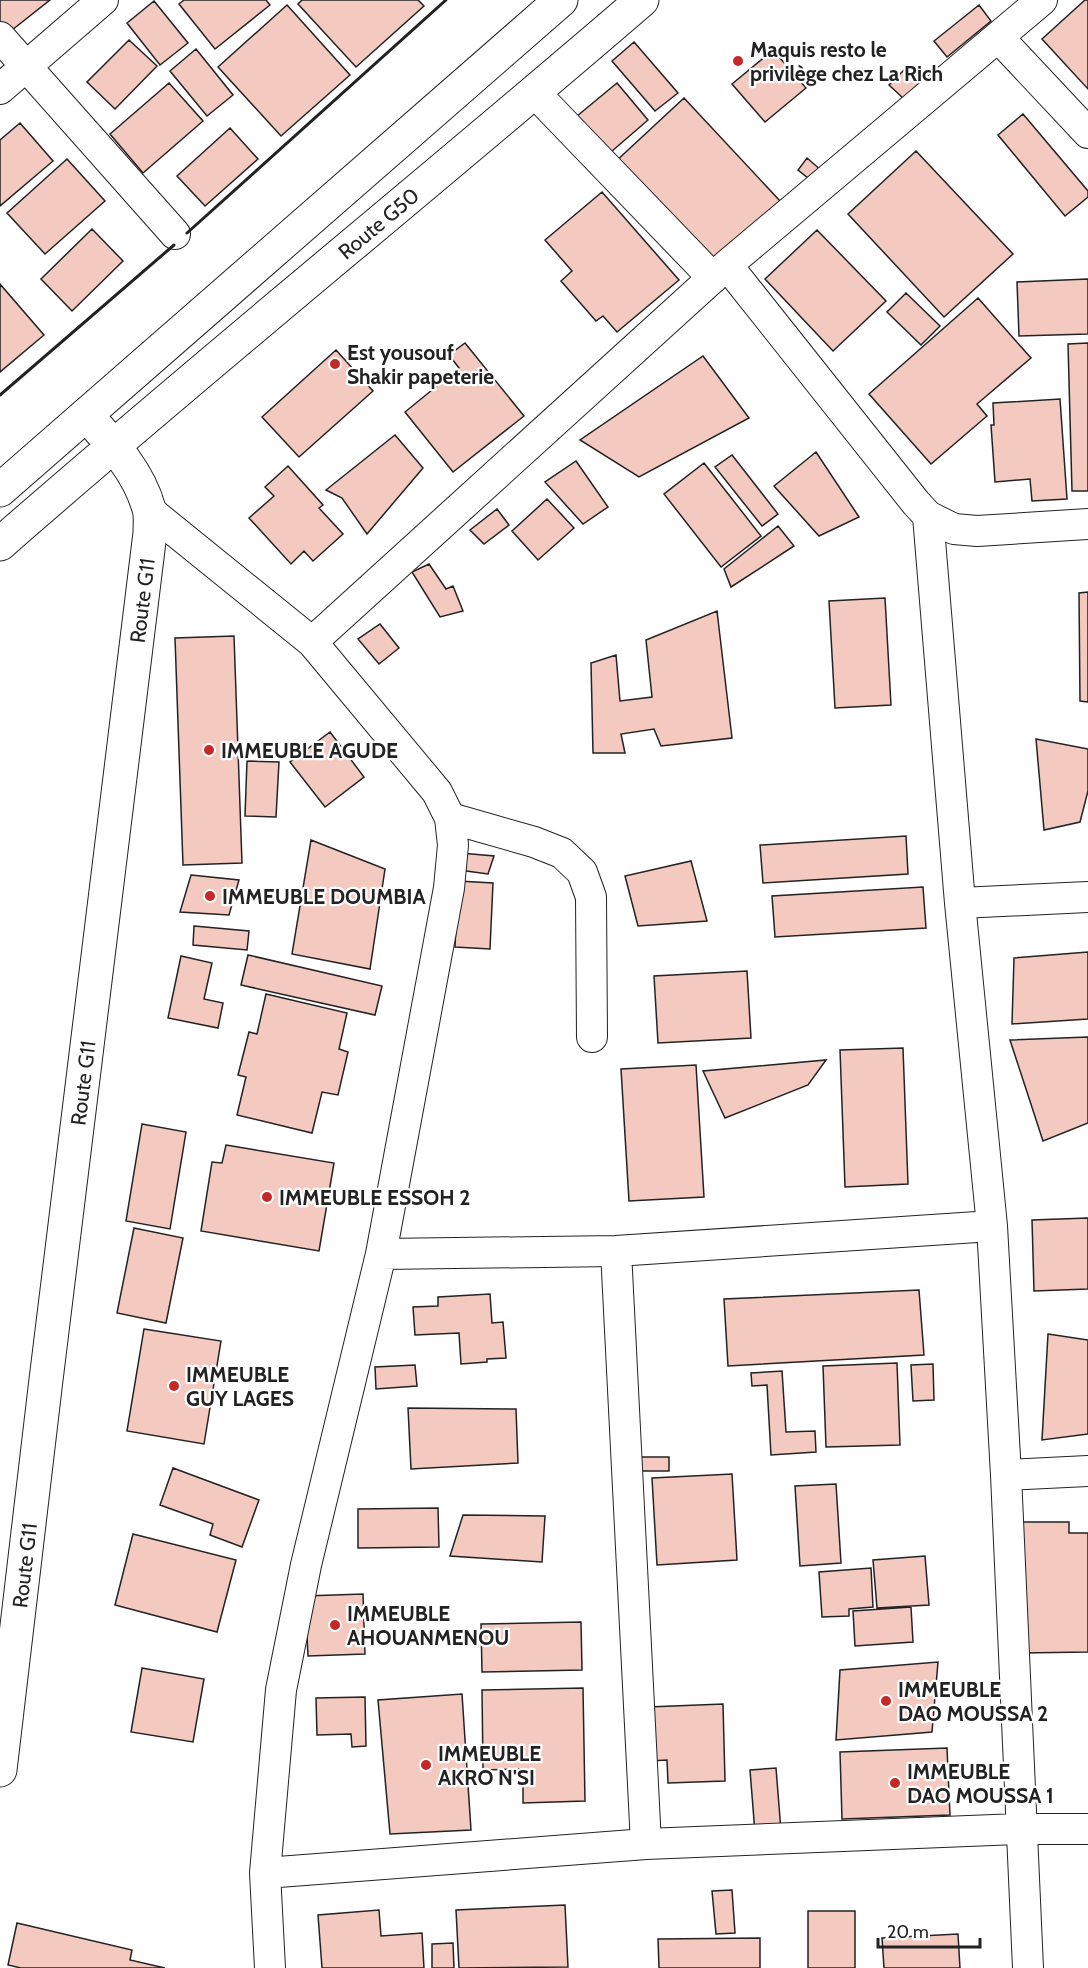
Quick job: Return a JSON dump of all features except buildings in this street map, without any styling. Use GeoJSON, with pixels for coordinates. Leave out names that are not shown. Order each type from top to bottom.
{"type":"FeatureCollection","features":[{"type":"Feature","properties":{"kind":"street"},"geometry":{"type":"LineString","coordinates":[[0,89],[103,0]]}},
{"type":"Feature","properties":{"kind":"street"},"geometry":{"type":"LineString","coordinates":[[0,490],[561,0]]}},
{"type":"Feature","properties":{"kind":"street","name":"Route G50"},"geometry":{"type":"LineString","coordinates":[[0,544],[114,445],[535,93],[642,0]]}},
{"type":"Feature","properties":{"kind":"street"},"geometry":{"type":"LineString","coordinates":[[312,642],[720,271],[1042,0]]}},
{"type":"Feature","properties":{"kind":"street"},"geometry":{"type":"LineString","coordinates":[[0,37],[175,234]]}},
{"type":"Feature","properties":{"kind":"street"},"geometry":{"type":"LineString","coordinates":[[998,37],[1088,133]]}},
{"type":"Feature","properties":{"kind":"street"},"geometry":{"type":"LineString","coordinates":[[535,93],[720,271],[928,516],[954,529],[977,531],[1088,524]]}},
{"type":"Feature","properties":{"kind":"street","name":"Route G11"},"geometry":{"type":"LineString","coordinates":[[0,1770],[149,544],[150,511],[140,484],[114,445],[86,416]]}},
{"type":"Feature","properties":{"kind":"street"},"geometry":{"type":"LineString","coordinates":[[150,511],[312,642],[438,792],[450,818],[453,845],[449,888],[381,1254],[306,1565],[281,1690],[265,1873],[270,1968]]}},
{"type":"Feature","properties":{"kind":"street"},"geometry":{"type":"LineString","coordinates":[[928,516],[960,903],[992,1226],[1006,1475],[1028,1968]]}},
{"type":"Feature","properties":{"kind":"street"},"geometry":{"type":"LineString","coordinates":[[450,818],[552,849],[561,853],[582,872],[591,897],[592,1037]]}},
{"type":"Feature","properties":{"kind":"street"},"geometry":{"type":"LineString","coordinates":[[960,903],[1088,897]]}},
{"type":"Feature","properties":{"kind":"street"},"geometry":{"type":"LineString","coordinates":[[381,1254],[616,1251],[992,1226]]}},
{"type":"Feature","properties":{"kind":"street"},"geometry":{"type":"LineString","coordinates":[[616,1251],[646,1844]]}},
{"type":"Feature","properties":{"kind":"street"},"geometry":{"type":"LineString","coordinates":[[1006,1475],[1088,1471]]}},
{"type":"Feature","properties":{"kind":"street"},"geometry":{"type":"LineString","coordinates":[[265,1873],[646,1844],[1020,1829],[1088,1829]]}},
{"type":"Feature","properties":{"kind":"wall"},"geometry":{"type":"LineString","coordinates":[[187,233],[446,0]]}},
{"type":"Feature","properties":{"kind":"wall"},"geometry":{"type":"LineString","coordinates":[[0,395],[174,245]]}},
{"type":"Feature","properties":{"kind":"place","name":"Maquis resto le privilège chez La Rich"},"geometry":{"type":"Point","coordinates":[738,61]}},
{"type":"Feature","properties":{"kind":"place","name":"Est yousouf Shakir papeterie"},"geometry":{"type":"Point","coordinates":[335,364]}},
{"type":"Feature","properties":{"kind":"place","name":"IMMEUBLE AGUDE"},"geometry":{"type":"Point","coordinates":[209,750]}},
{"type":"Feature","properties":{"kind":"place","name":"IMMEUBLE DOUMBIA"},"geometry":{"type":"Point","coordinates":[210,896]}},
{"type":"Feature","properties":{"kind":"place","name":"IMMEUBLE ESSOH 2"},"geometry":{"type":"Point","coordinates":[267,1197]}},
{"type":"Feature","properties":{"kind":"place","name":"IMMEUBLE GUY LAGES"},"geometry":{"type":"Point","coordinates":[174,1386]}},
{"type":"Feature","properties":{"kind":"place","name":"IMMEUBLE AHOUANMENOU"},"geometry":{"type":"Point","coordinates":[335,1625]}},
{"type":"Feature","properties":{"kind":"place","name":"IMMEUBLE DAO MOUSSA 2"},"geometry":{"type":"Point","coordinates":[886,1701]}},
{"type":"Feature","properties":{"kind":"place","name":"IMMEUBLE AKRO N'SI"},"geometry":{"type":"Point","coordinates":[426,1765]}},
{"type":"Feature","properties":{"kind":"place","name":"IMMEUBLE DAO MOUSSA 1"},"geometry":{"type":"Point","coordinates":[895,1783]}}]}
